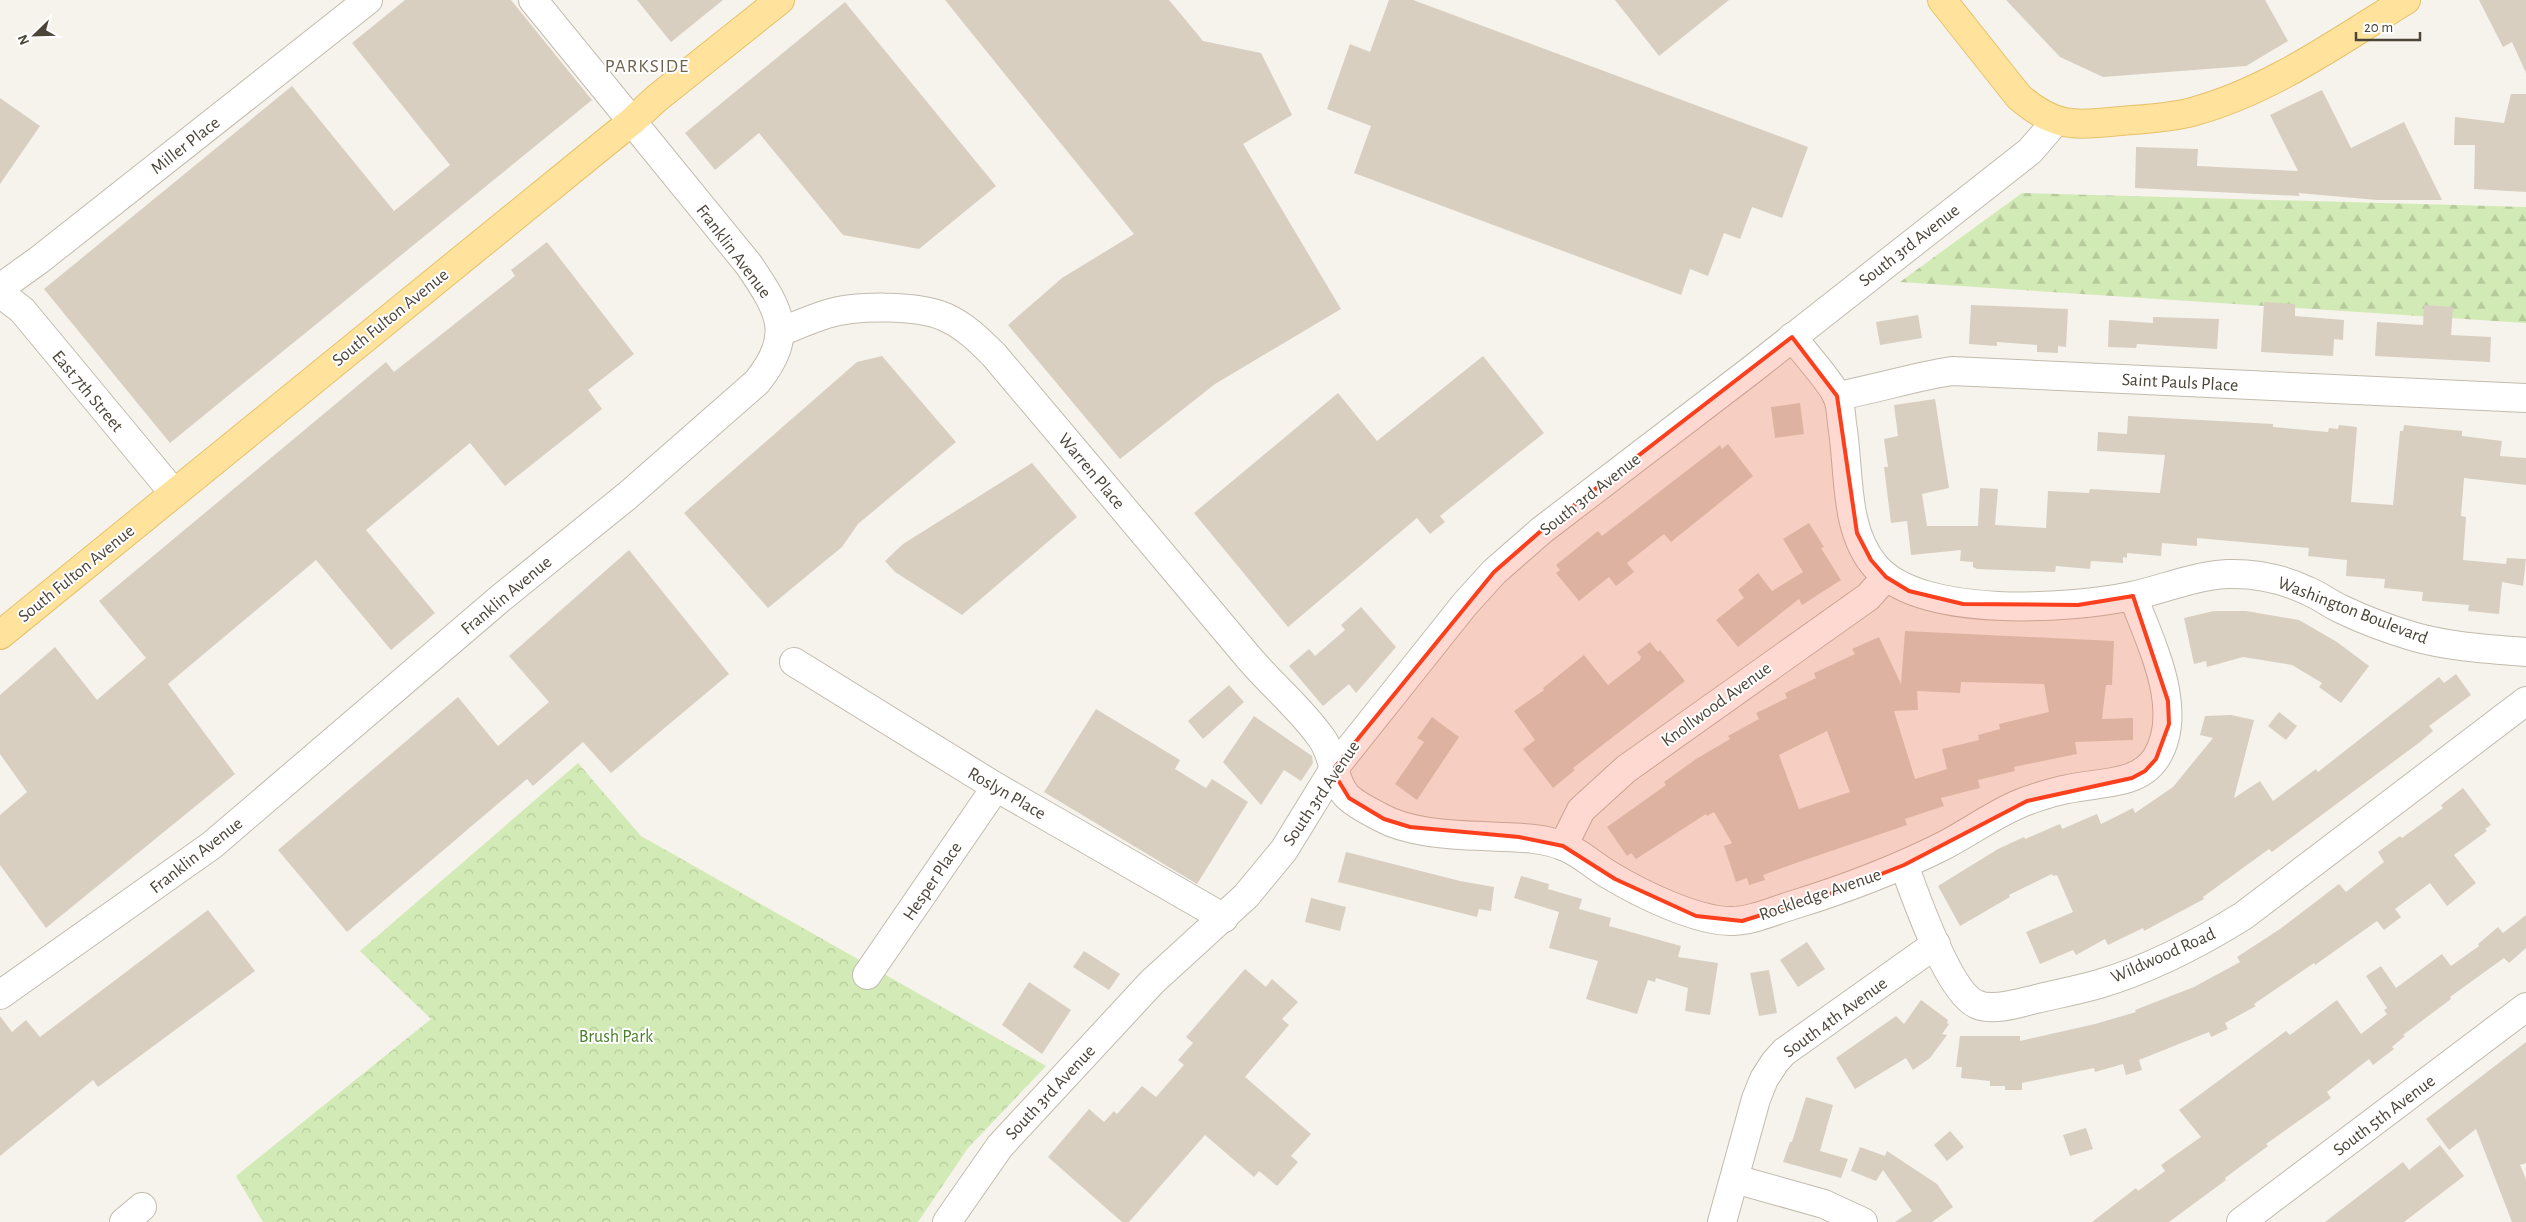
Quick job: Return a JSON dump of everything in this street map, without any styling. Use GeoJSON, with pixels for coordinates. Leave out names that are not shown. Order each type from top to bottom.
{"type":"FeatureCollection","features":[{"type":"Feature","properties":{"kind":"main road","name":"South Fulton Avenue"},"geometry":{"type":"LineString","coordinates":[[0,635],[173,492],[780,0]]}},
{"type":"Feature","properties":{"kind":"main road"},"geometry":{"type":"LineString","coordinates":[[1942,0],[2019,97],[2033,110],[2055,122],[2078,124],[2158,118],[2191,112],[2228,101],[2280,76],[2406,0]]}},
{"type":"Feature","properties":{"kind":"street","name":"Miller Place"},"geometry":{"type":"LineString","coordinates":[[0,288],[47,254],[368,0]]}},
{"type":"Feature","properties":{"kind":"street","name":"Franklin Avenue"},"geometry":{"type":"LineString","coordinates":[[0,995],[212,845],[502,597],[626,496],[757,382],[771,364],[780,332],[779,316],[773,300],[749,266],[532,0]]}},
{"type":"Feature","properties":{"kind":"street","name":"South 3rd Avenue"},"geometry":{"type":"LineString","coordinates":[[947,1222],[1000,1146],[1152,982],[1246,896],[1284,850],[1335,766],[1465,604],[1494,572],[1542,530],[2030,151],[2055,122]]}},
{"type":"Feature","properties":{"kind":"street","name":"East 7th Street"},"geometry":{"type":"LineString","coordinates":[[0,293],[22,310],[173,492]]}},
{"type":"Feature","properties":{"kind":"street","name":"Warren Place"},"geometry":{"type":"LineString","coordinates":[[780,332],[829,313],[891,308],[921,310],[945,317],[969,331],[994,355],[1266,679],[1321,736],[1335,766]]}},
{"type":"Feature","properties":{"kind":"street"},"geometry":{"type":"LineString","coordinates":[[1792,337],[1838,396]]}},
{"type":"Feature","properties":{"kind":"street","name":"Saint Pauls Place"},"geometry":{"type":"LineString","coordinates":[[1838,396],[1879,388],[1919,376],[1952,371],[2526,398]]}},
{"type":"Feature","properties":{"kind":"street","name":"Washington Boulevard"},"geometry":{"type":"LineString","coordinates":[[1838,396],[1857,533],[1871,560],[1886,577],[1910,591],[1927,597],[1963,604],[2078,605],[2133,596],[2199,577],[2230,574],[2258,576],[2286,582],[2340,609],[2414,637],[2447,644],[2515,651]]}},
{"type":"Feature","properties":{"kind":"street","name":"Knollwood Avenue"},"geometry":{"type":"LineString","coordinates":[[1563,846],[1581,810],[1626,769],[1868,597],[1886,577]]}},
{"type":"Feature","properties":{"kind":"street","name":"Rockledge Avenue"},"geometry":{"type":"LineString","coordinates":[[1335,766],[1338,780],[1348,798],[1384,819],[1410,828],[1482,836],[1519,837],[1563,846],[1616,879],[1696,916],[1725,922],[1742,921],[1836,892],[1904,865],[2026,801],[2068,789],[2132,778],[2146,771],[2156,759],[2164,742],[2169,724],[2168,701],[2162,678],[2133,596]]}},
{"type":"Feature","properties":{"kind":"street"},"geometry":{"type":"LineString","coordinates":[[2515,651],[2526,676]]}},
{"type":"Feature","properties":{"kind":"street","name":"Roslyn Place"},"geometry":{"type":"LineString","coordinates":[[794,662],[996,787],[1224,918]]}},
{"type":"Feature","properties":{"kind":"street","name":"Wildwood Road"},"geometry":{"type":"LineString","coordinates":[[1904,865],[1950,974],[1965,996],[1977,1004],[1988,1007],[2027,1001],[2100,984],[2200,942],[2243,916],[2525,701]]}},
{"type":"Feature","properties":{"kind":"street","name":"Hesper Place"},"geometry":{"type":"LineString","coordinates":[[867,975],[996,787]]}},
{"type":"Feature","properties":{"kind":"street","name":"South 4th Avenue"},"geometry":{"type":"LineString","coordinates":[[1722,1222],[1756,1099],[1764,1079],[1775,1062],[1799,1040],[1936,944]]}},
{"type":"Feature","properties":{"kind":"street","name":"South 5th Avenue"},"geometry":{"type":"LineString","coordinates":[[2241,1222],[2526,1007]]}},
{"type":"Feature","properties":{"kind":"street"},"geometry":{"type":"LineString","coordinates":[[1735,1179],[1824,1204],[1863,1222]]}},
{"type":"Feature","properties":{"kind":"highlighted area"},"geometry":{"type":"Polygon","coordinates":[[[1792,337],[1837,396],[1852,511],[1857,533],[1871,560],[1886,577],[1909,591],[1963,604],[2078,605],[2133,596],[2168,701],[2169,724],[2156,759],[2145,771],[2132,778],[2027,801],[1904,865],[1836,892],[1742,921],[1696,916],[1615,879],[1563,846],[1519,837],[1410,827],[1384,819],[1349,798],[1338,780],[1335,767],[1494,572],[1542,530],[1792,337]]]}},
{"type":"Feature","properties":{"kind":"green space"},"geometry":{"type":"Polygon","coordinates":[[[2022,193],[2526,207],[2526,323],[1900,282],[2022,193]]]}},
{"type":"Feature","properties":{"kind":"green space","name":"Brush Park"},"geometry":{"type":"Polygon","coordinates":[[[578,763],[641,836],[1046,1066],[968,1148],[918,1222],[263,1222],[236,1176],[431,1019],[360,951],[578,763]]]}},
{"type":"Feature","properties":{"kind":"building"},"geometry":{"type":"Polygon","coordinates":[[[405,0],[511,0],[592,100],[170,443],[44,289],[292,86],[394,211],[450,165],[352,43],[405,0]]]}},
{"type":"Feature","properties":{"kind":"building"},"geometry":{"type":"Polygon","coordinates":[[[637,0],[723,0],[671,42],[637,0]]]}},
{"type":"Feature","properties":{"kind":"building"},"geometry":{"type":"Polygon","coordinates":[[[945,0],[1169,0],[1203,41],[1261,53],[1292,115],[1243,144],[1341,309],[1215,384],[1120,459],[1008,325],[1062,278],[1134,234],[945,0]]]}},
{"type":"Feature","properties":{"kind":"building"},"geometry":{"type":"Polygon","coordinates":[[[1389,0],[1413,0],[1808,147],[1782,218],[1752,207],[1740,239],[1724,233],[1708,276],[1690,269],[1681,295],[1354,173],[1371,126],[1327,109],[1350,44],[1370,52],[1389,0]]]}},
{"type":"Feature","properties":{"kind":"building"},"geometry":{"type":"Polygon","coordinates":[[[1615,0],[1729,0],[1659,56],[1615,0]]]}},
{"type":"Feature","properties":{"kind":"building"},"geometry":{"type":"Polygon","coordinates":[[[2006,0],[2265,0],[2288,41],[2246,66],[2103,77],[2060,57],[2006,0]]]}},
{"type":"Feature","properties":{"kind":"building"},"geometry":{"type":"Polygon","coordinates":[[[2479,0],[2526,0],[2526,73],[2512,42],[2503,47],[2479,0]]]}},
{"type":"Feature","properties":{"kind":"building"},"geometry":{"type":"Polygon","coordinates":[[[845,2],[996,186],[919,249],[843,235],[759,133],[715,170],[685,133],[845,2]]]}},
{"type":"Feature","properties":{"kind":"building"},"geometry":{"type":"Polygon","coordinates":[[[2322,90],[2351,148],[2404,122],[2442,200],[2377,200],[2298,193],[2300,196],[2135,188],[2136,147],[2198,149],[2197,166],[2298,171],[2270,115],[2322,90]]]}},
{"type":"Feature","properties":{"kind":"building"},"geometry":{"type":"Polygon","coordinates":[[[2511,94],[2526,94],[2526,192],[2474,189],[2475,145],[2454,145],[2455,117],[2504,123],[2511,94]]]}},
{"type":"Feature","properties":{"kind":"building"},"geometry":{"type":"Polygon","coordinates":[[[0,98],[40,126],[0,184],[0,98]]]}},
{"type":"Feature","properties":{"kind":"building"},"geometry":{"type":"Polygon","coordinates":[[[547,242],[634,354],[588,390],[602,409],[505,486],[470,443],[366,530],[435,613],[391,650],[316,560],[168,684],[235,774],[46,928],[0,865],[0,815],[27,792],[0,754],[0,695],[55,647],[97,700],[146,658],[99,601],[386,362],[394,372],[515,276],[511,270],[547,242]]]}},
{"type":"Feature","properties":{"kind":"building"},"geometry":{"type":"Polygon","coordinates":[[[2264,302],[2295,304],[2295,316],[2344,320],[2343,340],[2334,339],[2333,356],[2261,352],[2264,302]]]}},
{"type":"Feature","properties":{"kind":"building"},"geometry":{"type":"Polygon","coordinates":[[[1971,305],[2068,309],[2066,347],[2058,346],[2058,353],[2037,352],[2037,345],[1997,342],[1997,346],[1969,344],[1971,305]]]}},
{"type":"Feature","properties":{"kind":"building"},"geometry":{"type":"Polygon","coordinates":[[[2424,305],[2453,307],[2451,335],[2491,337],[2490,362],[2375,356],[2377,322],[2423,325],[2424,305]]]}},
{"type":"Feature","properties":{"kind":"building"},"geometry":{"type":"Polygon","coordinates":[[[1918,315],[1922,338],[1880,345],[1876,322],[1918,315]]]}},
{"type":"Feature","properties":{"kind":"building"},"geometry":{"type":"Polygon","coordinates":[[[2153,317],[2219,319],[2217,349],[2137,344],[2136,348],[2108,347],[2109,320],[2153,323],[2153,317]]]}},
{"type":"Feature","properties":{"kind":"building"},"geometry":{"type":"Polygon","coordinates":[[[882,356],[956,442],[858,524],[842,547],[768,608],[684,513],[857,362],[882,356]]]}},
{"type":"Feature","properties":{"kind":"building"},"geometry":{"type":"Polygon","coordinates":[[[1483,356],[1544,433],[1440,516],[1445,522],[1430,534],[1417,518],[1288,627],[1194,513],[1338,393],[1377,441],[1483,356]]]}},
{"type":"Feature","properties":{"kind":"building"},"geometry":{"type":"Polygon","coordinates":[[[1935,399],[1949,488],[1922,494],[1927,526],[1978,526],[1980,488],[1998,489],[1995,525],[2046,528],[2048,491],[2089,493],[2090,489],[2160,493],[2165,455],[2097,451],[2098,432],[2127,434],[2128,416],[2273,424],[2273,427],[2328,432],[2329,428],[2338,429],[2339,425],[2357,427],[2351,502],[2393,505],[2400,431],[2403,431],[2404,425],[2462,431],[2462,436],[2502,441],[2500,456],[2526,458],[2526,485],[2464,478],[2461,516],[2466,517],[2463,560],[2506,564],[2507,558],[2526,559],[2523,586],[2502,582],[2499,614],[2468,611],[2469,605],[2422,601],[2423,592],[2384,588],[2385,579],[2346,576],[2347,560],[2308,556],[2309,548],[2197,538],[2197,546],[2162,543],[2161,556],[2127,553],[2127,558],[2123,557],[2123,563],[2091,561],[2090,569],[2056,566],[2055,572],[1977,569],[1973,567],[1973,562],[1960,561],[1961,550],[1911,555],[1907,521],[1891,523],[1884,467],[1888,467],[1884,439],[1898,436],[1894,405],[1935,399]]]}},
{"type":"Feature","properties":{"kind":"building"},"geometry":{"type":"Polygon","coordinates":[[[1800,403],[1804,434],[1775,438],[1771,407],[1800,403]]]}},
{"type":"Feature","properties":{"kind":"building"},"geometry":{"type":"Polygon","coordinates":[[[1728,444],[1753,476],[1671,542],[1664,534],[1627,563],[1634,572],[1616,586],[1609,577],[1579,601],[1556,573],[1560,570],[1556,565],[1598,531],[1602,536],[1720,445],[1722,449],[1728,444]]]}},
{"type":"Feature","properties":{"kind":"building"},"geometry":{"type":"Polygon","coordinates":[[[1032,463],[1077,517],[962,615],[895,572],[885,561],[903,544],[1032,463]]]}},
{"type":"Feature","properties":{"kind":"building"},"geometry":{"type":"Polygon","coordinates":[[[1809,523],[1824,547],[1821,548],[1841,580],[1802,605],[1799,599],[1738,647],[1716,620],[1744,598],[1738,590],[1758,573],[1772,591],[1803,572],[1783,539],[1809,523]]]}},
{"type":"Feature","properties":{"kind":"building"},"geometry":{"type":"Polygon","coordinates":[[[629,550],[729,674],[611,773],[583,742],[533,786],[527,779],[347,932],[278,850],[458,697],[498,746],[549,702],[509,656],[629,550]]]}},
{"type":"Feature","properties":{"kind":"building"},"geometry":{"type":"Polygon","coordinates":[[[1361,607],[1396,647],[1356,693],[1349,684],[1323,706],[1289,666],[1309,649],[1315,656],[1345,630],[1341,625],[1361,607]]]}},
{"type":"Feature","properties":{"kind":"building"},"geometry":{"type":"Polygon","coordinates":[[[2214,611],[2246,611],[2299,620],[2337,642],[2369,666],[2341,703],[2319,687],[2322,683],[2292,665],[2243,657],[2207,667],[2206,661],[2194,664],[2184,618],[2214,611]]]}},
{"type":"Feature","properties":{"kind":"building"},"geometry":{"type":"Polygon","coordinates":[[[1905,631],[2114,641],[2112,685],[2106,685],[2102,719],[2133,718],[2133,740],[2075,742],[2077,754],[2014,767],[2015,771],[1978,780],[1980,788],[1941,798],[1944,806],[1905,819],[1907,825],[1763,875],[1765,880],[1749,885],[1747,878],[1736,882],[1724,846],[1732,843],[1714,812],[1707,816],[1706,814],[1636,859],[1631,853],[1627,856],[1607,827],[1666,785],[1664,782],[1696,759],[1730,739],[1728,736],[1759,719],[1756,713],[1787,698],[1785,693],[1816,678],[1814,673],[1855,654],[1852,649],[1879,637],[1901,684],[1905,631]],[[1961,682],[1960,693],[1917,691],[1918,710],[1894,711],[1915,779],[1947,769],[1942,749],[1979,740],[1978,735],[2000,729],[1999,724],[2049,712],[2044,684],[1961,682]],[[1827,731],[1779,755],[1799,809],[1850,792],[1827,731]]]}},
{"type":"Feature","properties":{"kind":"building"},"geometry":{"type":"Polygon","coordinates":[[[1650,642],[1658,652],[1660,650],[1685,681],[1573,768],[1575,770],[1553,788],[1523,749],[1535,740],[1514,711],[1544,690],[1543,688],[1584,655],[1608,685],[1640,660],[1641,657],[1637,652],[1650,642]]]}},
{"type":"Feature","properties":{"kind":"building"},"geometry":{"type":"Polygon","coordinates":[[[2456,674],[2471,695],[2429,726],[2433,731],[2420,742],[2272,852],[2269,849],[2203,897],[2204,899],[2144,931],[2143,928],[2108,945],[2105,939],[2076,955],[2073,950],[2040,964],[2026,932],[2073,912],[2057,875],[2053,876],[2052,874],[2009,895],[2010,897],[1960,926],[1938,886],[1998,849],[2024,837],[2025,839],[2060,824],[2062,829],[2097,814],[2101,824],[2133,808],[2135,813],[2173,787],[2213,738],[2200,735],[2205,716],[2231,715],[2254,720],[2234,798],[2260,781],[2273,801],[2316,769],[2318,772],[2439,677],[2444,683],[2456,674]]]}},
{"type":"Feature","properties":{"kind":"building"},"geometry":{"type":"Polygon","coordinates":[[[1229,685],[1244,702],[1203,739],[1188,721],[1229,685]]]}},
{"type":"Feature","properties":{"kind":"building"},"geometry":{"type":"Polygon","coordinates":[[[1096,709],[1180,760],[1175,769],[1206,788],[1212,779],[1248,802],[1197,884],[1044,792],[1096,709]]]}},
{"type":"Feature","properties":{"kind":"building"},"geometry":{"type":"Polygon","coordinates":[[[2279,712],[2297,726],[2286,740],[2268,726],[2279,712]]]}},
{"type":"Feature","properties":{"kind":"building"},"geometry":{"type":"Polygon","coordinates":[[[1254,716],[1312,756],[1313,763],[1301,781],[1284,770],[1261,805],[1223,762],[1254,716]]]}},
{"type":"Feature","properties":{"kind":"building"},"geometry":{"type":"Polygon","coordinates":[[[1432,717],[1459,737],[1417,800],[1395,784],[1424,742],[1417,738],[1432,717]]]}},
{"type":"Feature","properties":{"kind":"building"},"geometry":{"type":"Polygon","coordinates":[[[2463,788],[2491,825],[2485,829],[2487,831],[2454,855],[2476,883],[2447,906],[2430,883],[2395,909],[2401,917],[2384,930],[2377,921],[2315,965],[2314,963],[2254,1004],[2256,1006],[2225,1023],[2228,1029],[2211,1037],[2209,1032],[2139,1060],[2142,1070],[2126,1075],[2123,1064],[2095,1072],[2094,1068],[2022,1083],[2022,1090],[2005,1090],[2005,1086],[1990,1086],[1990,1081],[1961,1078],[1962,1067],[1956,1067],[1960,1036],[2020,1036],[2020,1041],[2095,1024],[2136,1012],[2135,1010],[2194,987],[2240,962],[2237,957],[2280,929],[2339,884],[2346,892],[2384,862],[2378,852],[2400,836],[2402,838],[2443,808],[2441,805],[2463,788]]]}},
{"type":"Feature","properties":{"kind":"building"},"geometry":{"type":"Polygon","coordinates":[[[1346,852],[1460,881],[1494,887],[1491,911],[1479,909],[1477,917],[1338,882],[1346,852]]]}},
{"type":"Feature","properties":{"kind":"building"},"geometry":{"type":"Polygon","coordinates":[[[1521,876],[1549,884],[1548,889],[1582,899],[1579,909],[1611,918],[1609,926],[1681,946],[1678,957],[1718,963],[1710,1015],[1685,1011],[1688,988],[1656,978],[1655,982],[1648,980],[1637,1014],[1586,999],[1598,961],[1549,948],[1559,912],[1514,898],[1521,876]]]}},
{"type":"Feature","properties":{"kind":"building"},"geometry":{"type":"Polygon","coordinates":[[[1311,898],[1346,907],[1340,931],[1305,922],[1311,898]]]}},
{"type":"Feature","properties":{"kind":"building"},"geometry":{"type":"Polygon","coordinates":[[[208,910],[255,971],[98,1087],[93,1080],[0,1156],[0,1016],[12,1032],[26,1020],[40,1037],[208,910]]]}},
{"type":"Feature","properties":{"kind":"building"},"geometry":{"type":"Polygon","coordinates":[[[2526,915],[2526,948],[2509,963],[2504,958],[2450,997],[2451,999],[2403,1035],[2405,1036],[2392,1047],[2394,1049],[2373,1065],[2369,1059],[2327,1092],[2331,1098],[2266,1144],[2268,1146],[2225,1178],[2226,1180],[2169,1222],[2092,1222],[2136,1188],[2138,1191],[2165,1171],[2161,1165],[2201,1137],[2179,1110],[2286,1031],[2290,1035],[2337,1000],[2361,1034],[2387,1014],[2384,1010],[2387,1008],[2366,976],[2381,966],[2396,988],[2442,954],[2451,966],[2479,946],[2478,944],[2498,927],[2503,933],[2526,915]]]}},
{"type":"Feature","properties":{"kind":"building"},"geometry":{"type":"Polygon","coordinates":[[[1807,942],[1825,969],[1798,987],[1780,960],[1807,942]]]}},
{"type":"Feature","properties":{"kind":"building"},"geometry":{"type":"Polygon","coordinates":[[[1084,951],[1120,974],[1109,990],[1073,967],[1084,951]]]}},
{"type":"Feature","properties":{"kind":"building"},"geometry":{"type":"Polygon","coordinates":[[[1245,969],[1266,987],[1272,979],[1298,1002],[1282,1019],[1289,1025],[1245,1077],[1311,1134],[1291,1156],[1298,1162],[1277,1186],[1259,1171],[1254,1177],[1205,1135],[1129,1222],[1122,1222],[1048,1157],[1089,1109],[1104,1122],[1114,1111],[1117,1114],[1142,1086],[1156,1097],[1184,1065],[1178,1060],[1193,1043],[1186,1037],[1245,969]]]}},
{"type":"Feature","properties":{"kind":"building"},"geometry":{"type":"Polygon","coordinates":[[[1769,970],[1777,1013],[1759,1016],[1750,973],[1769,970]]]}},
{"type":"Feature","properties":{"kind":"building"},"geometry":{"type":"Polygon","coordinates":[[[1029,982],[1071,1010],[1042,1054],[1002,1025],[1029,982]]]}},
{"type":"Feature","properties":{"kind":"building"},"geometry":{"type":"Polygon","coordinates":[[[1921,1000],[1948,1020],[1947,1023],[1949,1024],[1942,1034],[1947,1035],[1930,1058],[1913,1070],[1906,1058],[1855,1089],[1836,1058],[1896,1016],[1904,1024],[1921,1000]]]}},
{"type":"Feature","properties":{"kind":"building"},"geometry":{"type":"Polygon","coordinates":[[[2526,1042],[2526,1163],[2520,1165],[2526,1179],[2526,1222],[2512,1222],[2476,1129],[2449,1150],[2426,1119],[2526,1042]]]}},
{"type":"Feature","properties":{"kind":"building"},"geometry":{"type":"Polygon","coordinates":[[[1806,1097],[1833,1105],[1820,1151],[1848,1159],[1841,1178],[1783,1162],[1790,1142],[1792,1142],[1806,1097]]]}},
{"type":"Feature","properties":{"kind":"building"},"geometry":{"type":"Polygon","coordinates":[[[2086,1128],[2093,1149],[2070,1156],[2063,1135],[2086,1128]]]}},
{"type":"Feature","properties":{"kind":"building"},"geometry":{"type":"Polygon","coordinates":[[[1950,1131],[1964,1147],[1947,1161],[1934,1145],[1950,1131]]]}},
{"type":"Feature","properties":{"kind":"building"},"geometry":{"type":"Polygon","coordinates":[[[2440,1145],[2464,1176],[2404,1222],[2325,1222],[2403,1162],[2409,1170],[2440,1145]]]}},
{"type":"Feature","properties":{"kind":"building"},"geometry":{"type":"Polygon","coordinates":[[[1860,1147],[1885,1156],[1887,1151],[1937,1184],[1953,1207],[1932,1222],[1895,1222],[1912,1211],[1883,1170],[1876,1181],[1851,1171],[1860,1147]]]}},
{"type":"Feature","properties":{"kind":"district","name":"PARKSIDE"},"geometry":{"type":"Point","coordinates":[647,65]}}]}
